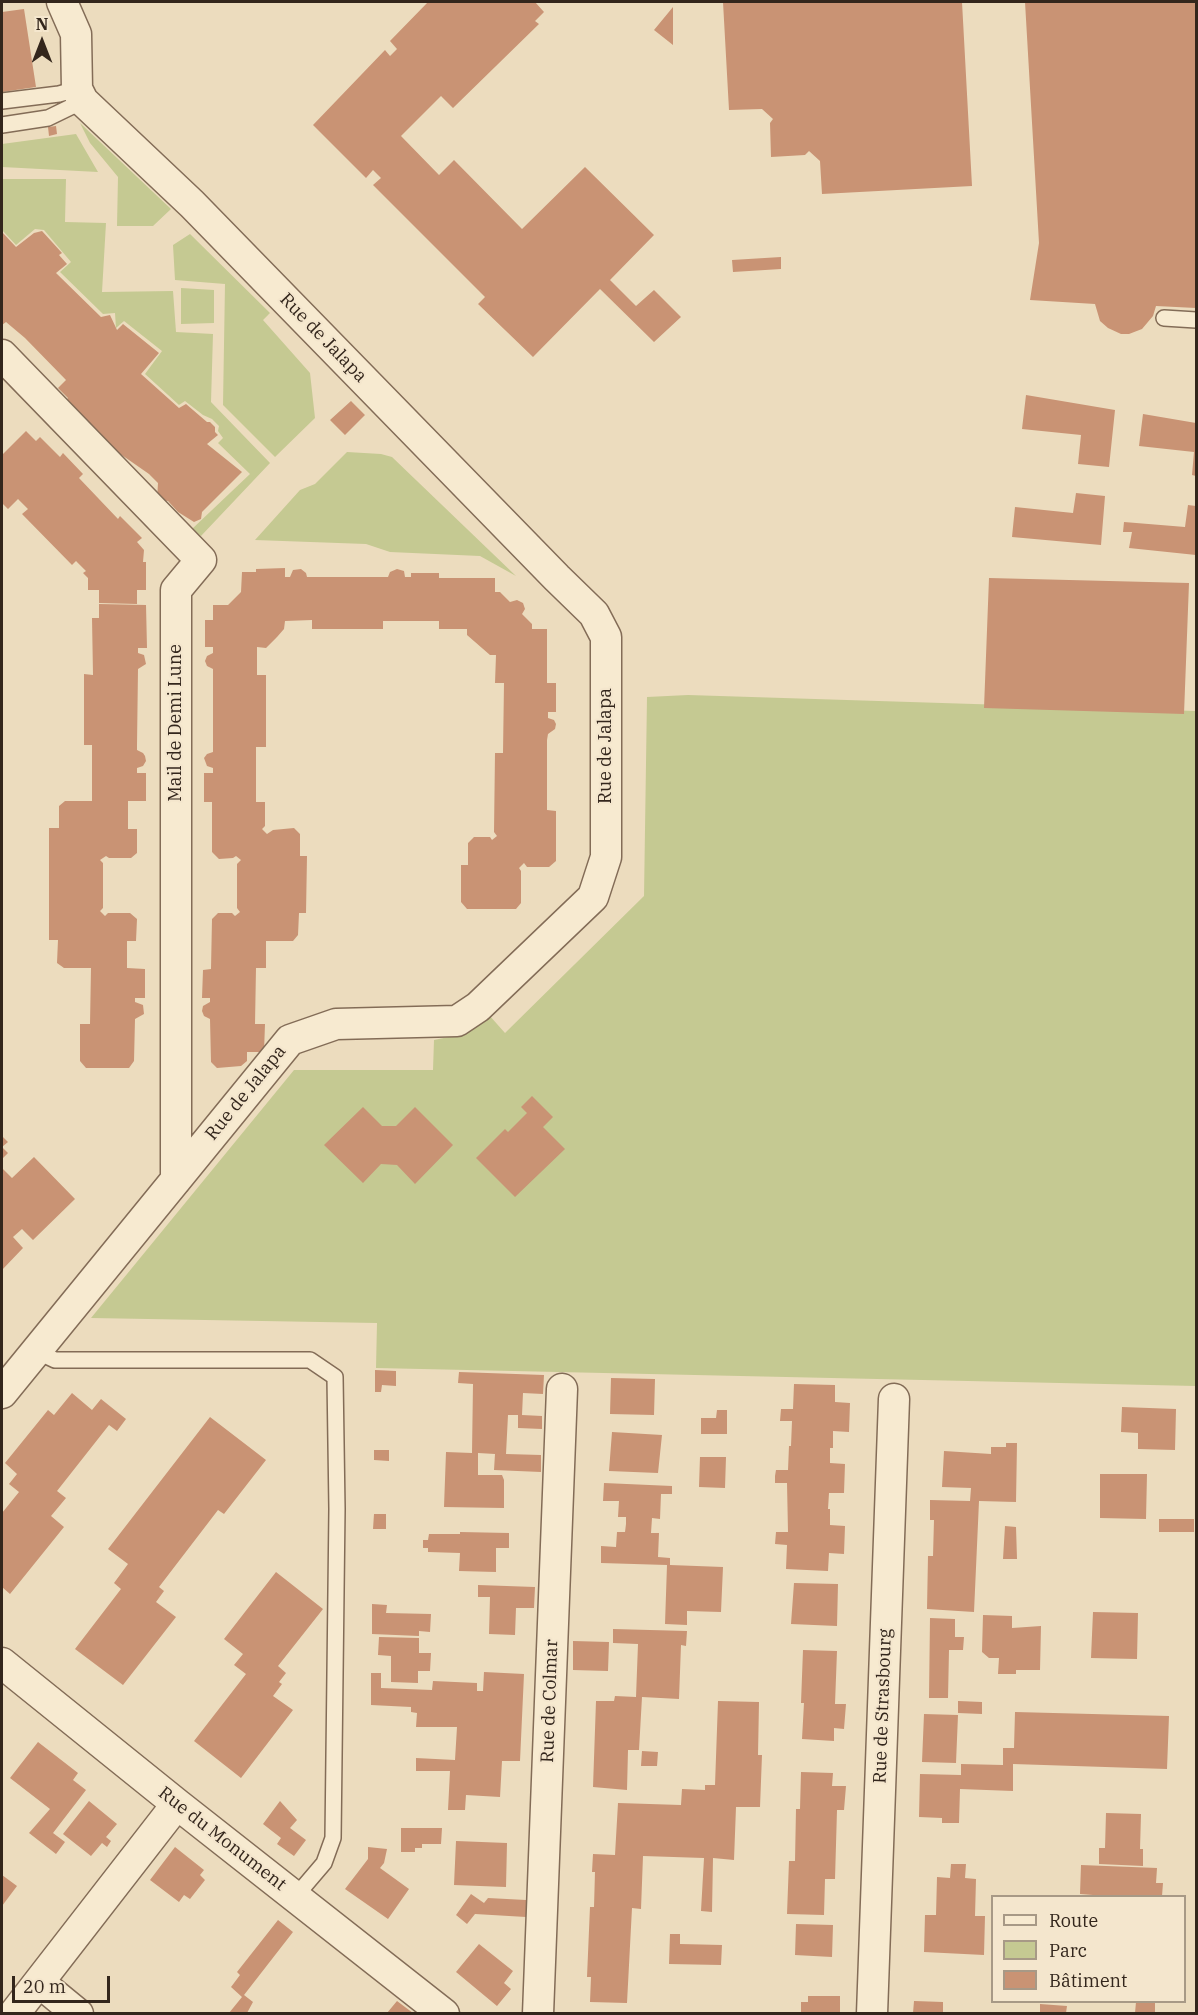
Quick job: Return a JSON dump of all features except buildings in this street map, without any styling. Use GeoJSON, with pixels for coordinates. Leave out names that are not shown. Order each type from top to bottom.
{"type":"FeatureCollection","features":[{"type":"Feature","properties":{"kind":"street"},"geometry":{"type":"LineString","coordinates":[[62,2],[76,34],[80,95]]}},
{"type":"Feature","properties":{"kind":"street","name":"Rue de Jalapa"},"geometry":{"type":"LineString","coordinates":[[2,1393],[290,1040],[336,1024],[457,1021],[478,1007],[593,897],[606,857],[606,638],[594,614],[200,212],[80,95]]}},
{"type":"Feature","properties":{"kind":"street","name":"Mail de Demi Lune"},"geometry":{"type":"LineString","coordinates":[[2,355],[201,560],[176,590],[176,1180]]}},
{"type":"Feature","properties":{"kind":"street","name":"Rue de Colmar"},"geometry":{"type":"LineString","coordinates":[[538,2013],[562,1389]]}},
{"type":"Feature","properties":{"kind":"street","name":"Rue de Strasbourg"},"geometry":{"type":"LineString","coordinates":[[872,2013],[894,1399]]}},
{"type":"Feature","properties":{"kind":"street","name":"Rue du Monument"},"geometry":{"type":"LineString","coordinates":[[2,1663],[177,1804],[444,2013]]}},
{"type":"Feature","properties":{"kind":"street"},"geometry":{"type":"LineString","coordinates":[[14,2013],[177,1804]]}},
{"type":"Feature","properties":{"kind":"street"},"geometry":{"type":"LineString","coordinates":[[39,1982],[78,2013]]}},
{"type":"Feature","properties":{"kind":"lane"},"geometry":{"type":"LineString","coordinates":[[2,101],[59,94],[80,95]]}},
{"type":"Feature","properties":{"kind":"lane"},"geometry":{"type":"LineString","coordinates":[[2,124],[48,118],[80,95]]}},
{"type":"Feature","properties":{"kind":"lane"},"geometry":{"type":"LineString","coordinates":[[1164,318],[1197,320]]}},
{"type":"Feature","properties":{"kind":"lane"},"geometry":{"type":"LineString","coordinates":[[36,1350],[55,1360],[310,1360],[336,1377],[337,1509],[333,1838],[324,1863],[295,1897]]}},
{"type":"Feature","properties":{"kind":"green space"},"geometry":{"type":"Polygon","coordinates":[[[80,123],[171,209],[153,226],[117,226],[118,177],[90,143],[80,123]]]}},
{"type":"Feature","properties":{"kind":"green space"},"geometry":{"type":"Polygon","coordinates":[[[76,134],[98,172],[2,167],[2,144],[76,134]]]}},
{"type":"Feature","properties":{"kind":"green space"},"geometry":{"type":"Polygon","coordinates":[[[2,179],[66,179],[65,222],[106,223],[102,292],[173,291],[176,332],[213,334],[211,402],[270,463],[201,536],[192,529],[250,474],[218,443],[223,438],[218,431],[219,426],[212,419],[185,401],[179,405],[145,374],[162,351],[124,321],[116,328],[115,313],[103,314],[60,272],[71,262],[44,230],[35,229],[16,245],[2,230],[2,179]]]}},
{"type":"Feature","properties":{"kind":"green space"},"geometry":{"type":"Polygon","coordinates":[[[190,234],[270,313],[263,320],[310,373],[315,418],[275,457],[223,405],[225,284],[175,280],[173,245],[190,234]]]}},
{"type":"Feature","properties":{"kind":"green space"},"geometry":{"type":"Polygon","coordinates":[[[181,288],[214,290],[214,323],[181,324],[181,288]]]}},
{"type":"Feature","properties":{"kind":"green space"},"geometry":{"type":"Polygon","coordinates":[[[347,452],[392,457],[516,576],[480,556],[390,552],[366,544],[255,540],[300,490],[315,484],[347,452]]]}},
{"type":"Feature","properties":{"kind":"green space"},"geometry":{"type":"Polygon","coordinates":[[[688,695],[1196,711],[1196,1386],[376,1368],[377,1323],[91,1318],[294,1070],[433,1070],[434,1040],[463,1034],[489,1015],[505,1033],[644,896],[647,697],[688,695]]]}}]}
